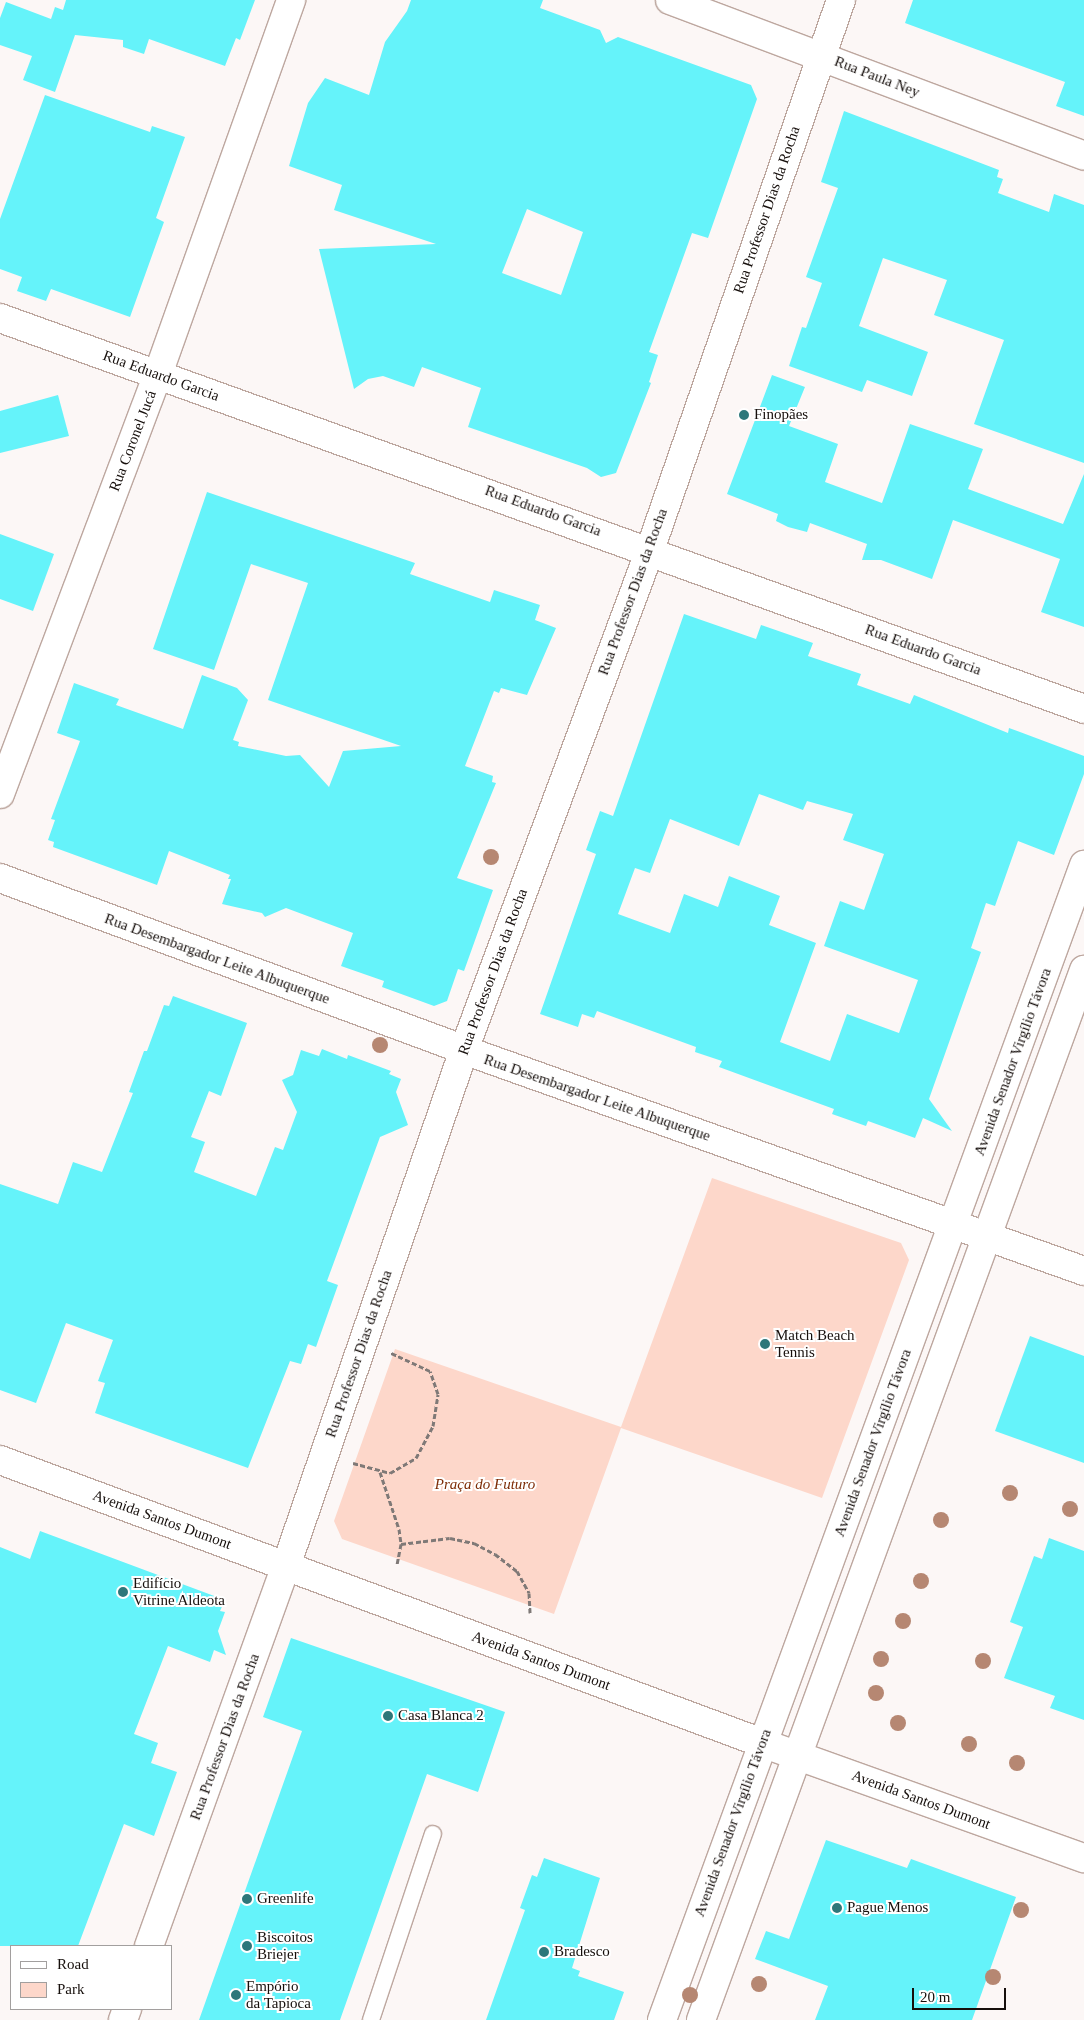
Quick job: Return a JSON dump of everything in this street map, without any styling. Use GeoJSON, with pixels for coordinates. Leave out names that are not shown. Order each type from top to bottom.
{"type":"FeatureCollection","features":[{"type":"Feature","properties":{"kind":"main road","name":"Rua Coronel Jucá"},"geometry":{"type":"LineString","coordinates":[[0,794],[158,374],[291,0]]}},
{"type":"Feature","properties":{"kind":"main road","name":"Rua Paula Ney"},"geometry":{"type":"LineString","coordinates":[[670,0],[1084,156]]}},
{"type":"Feature","properties":{"kind":"main road","name":"Rua Professor Dias da Rocha"},"geometry":{"type":"LineString","coordinates":[[149,1945],[286,1566],[464,1050],[650,550],[820,55],[841,0]]}},
{"type":"Feature","properties":{"kind":"main road","name":"Rua Eduardo Garcia"},"geometry":{"type":"LineString","coordinates":[[0,318],[650,550],[1084,708]]}},
{"type":"Feature","properties":{"kind":"main road","name":"Avenida Senador Virgílio Távora"},"geometry":{"type":"LineString","coordinates":[[662,2020],[1084,865]]}},
{"type":"Feature","properties":{"kind":"main road","name":"Rua Desembargador Leite Albuquerque"},"geometry":{"type":"LineString","coordinates":[[0,878],[464,1050],[954,1223],[1084,1271]]}},
{"type":"Feature","properties":{"kind":"main road"},"geometry":{"type":"LineString","coordinates":[[701,2020],[1084,970]]}},
{"type":"Feature","properties":{"kind":"main road","name":"Avenida Santos Dumont"},"geometry":{"type":"LineString","coordinates":[[0,1460],[797,1755],[1084,1858]]}},
{"type":"Feature","properties":{"kind":"lane"},"geometry":{"type":"LineString","coordinates":[[371,2020],[433,1834]]}},
{"type":"Feature","properties":{"kind":"path"},"geometry":{"type":"LineString","coordinates":[[347,1461],[390,1473],[403,1467],[425,1446],[433,1426],[438,1394],[430,1371],[386,1352]]}},
{"type":"Feature","properties":{"kind":"path"},"geometry":{"type":"LineString","coordinates":[[380,1471],[391,1501],[401,1544],[397,1565]]}},
{"type":"Feature","properties":{"kind":"path"},"geometry":{"type":"LineString","coordinates":[[401,1544],[450,1538],[474,1543],[495,1554],[517,1571],[529,1593],[530,1613]]}},
{"type":"Feature","properties":{"kind":"green space","name":"Praça do Futuro"},"geometry":{"type":"Polygon","coordinates":[[[712,1178],[901,1243],[909,1260],[822,1498],[621,1428],[554,1614],[342,1539],[334,1521],[395,1349],[621,1427],[712,1178]]]}},
{"type":"Feature","properties":{"kind":"building"},"geometry":{"type":"Polygon","coordinates":[[[66,0],[255,0],[240,40],[236,38],[225,66],[149,39],[144,54],[123,47],[123,40],[75,35],[55,92],[23,80],[32,56],[0,45],[0,18],[6,2],[51,19],[55,7],[63,10],[66,0]]]}},
{"type":"Feature","properties":{"kind":"building"},"geometry":{"type":"Polygon","coordinates":[[[411,0],[543,0],[540,8],[600,30],[606,43],[618,37],[751,85],[757,99],[708,238],[692,233],[649,352],[658,355],[649,382],[651,383],[616,473],[601,477],[587,468],[468,427],[481,388],[422,367],[414,387],[383,376],[368,379],[354,389],[319,249],[436,244],[334,210],[342,185],[289,166],[308,103],[325,78],[369,95],[385,42],[407,11],[411,0]],[[527,209],[502,273],[561,295],[583,232],[527,209]]]}},
{"type":"Feature","properties":{"kind":"building"},"geometry":{"type":"Polygon","coordinates":[[[913,0],[1084,0],[1084,116],[1056,106],[1065,82],[905,23],[913,0]]]}},
{"type":"Feature","properties":{"kind":"building"},"geometry":{"type":"Polygon","coordinates":[[[45,95],[150,132],[152,126],[185,137],[156,218],[164,222],[130,317],[51,289],[46,301],[17,291],[22,277],[0,269],[0,219],[45,95]]]}},
{"type":"Feature","properties":{"kind":"building"},"geometry":{"type":"Polygon","coordinates":[[[844,111],[999,170],[997,177],[1003,179],[998,193],[1049,212],[1054,194],[1084,205],[1084,463],[974,424],[1004,340],[934,315],[947,280],[883,258],[859,326],[928,352],[912,396],[867,380],[862,392],[789,366],[802,327],[806,328],[822,283],[806,277],[838,188],[821,182],[844,111]]]}},
{"type":"Feature","properties":{"kind":"building"},"geometry":{"type":"Polygon","coordinates":[[[772,375],[805,387],[789,426],[838,444],[825,482],[882,503],[910,424],[983,449],[968,489],[1063,524],[1084,474],[1084,627],[1041,612],[1060,559],[953,520],[932,579],[881,560],[862,560],[867,544],[810,523],[807,532],[788,527],[776,521],[778,514],[727,494],[772,375]]]}},
{"type":"Feature","properties":{"kind":"building"},"geometry":{"type":"Polygon","coordinates":[[[58,395],[69,436],[0,453],[0,411],[58,395]]]}},
{"type":"Feature","properties":{"kind":"building"},"geometry":{"type":"Polygon","coordinates":[[[207,492],[415,563],[410,574],[490,602],[494,590],[540,605],[535,620],[556,628],[527,695],[501,688],[499,693],[494,691],[465,766],[493,776],[492,782],[496,783],[457,878],[493,890],[464,971],[458,969],[447,1001],[434,1006],[382,987],[384,981],[341,966],[353,933],[286,908],[265,917],[262,913],[222,904],[231,879],[228,879],[230,875],[169,851],[157,885],[53,847],[54,842],[48,840],[55,820],[51,819],[80,741],[57,733],[74,683],[119,699],[116,705],[183,729],[202,675],[237,688],[248,700],[233,740],[239,742],[238,746],[286,756],[300,755],[329,787],[343,751],[401,746],[268,700],[308,583],[251,564],[214,670],[153,649],[207,492]]]}},
{"type":"Feature","properties":{"kind":"building"},"geometry":{"type":"Polygon","coordinates":[[[0,534],[54,554],[33,611],[0,599],[0,534]]]}},
{"type":"Feature","properties":{"kind":"building"},"geometry":{"type":"Polygon","coordinates":[[[684,614],[756,639],[761,625],[813,643],[808,656],[861,674],[857,685],[910,704],[914,695],[1008,733],[1009,728],[1084,756],[1084,774],[1054,855],[1018,841],[995,906],[986,903],[971,948],[981,952],[929,1099],[952,1131],[923,1118],[915,1138],[868,1121],[866,1126],[832,1114],[834,1109],[719,1067],[722,1061],[695,1052],[696,1047],[597,1011],[594,1018],[582,1014],[578,1027],[540,1014],[596,854],[586,850],[600,811],[613,816],[684,614]],[[759,794],[739,846],[670,819],[650,873],[635,868],[618,914],[670,933],[684,894],[718,907],[729,876],[780,896],[769,925],[816,943],[780,1042],[830,1061],[847,1014],[899,1033],[918,980],[824,946],[840,901],[864,910],[884,854],[843,840],[853,814],[807,801],[803,810],[759,794]]]}},
{"type":"Feature","properties":{"kind":"building"},"geometry":{"type":"Polygon","coordinates":[[[173,996],[247,1023],[221,1096],[209,1091],[191,1137],[205,1142],[194,1172],[256,1196],[275,1147],[283,1150],[297,1112],[282,1080],[293,1075],[301,1050],[319,1056],[322,1049],[347,1059],[348,1055],[391,1071],[389,1074],[401,1079],[396,1092],[408,1125],[380,1137],[327,1281],[338,1285],[316,1347],[308,1344],[301,1364],[290,1361],[248,1468],[95,1413],[105,1383],[98,1381],[113,1340],[66,1323],[36,1403],[0,1390],[0,1184],[58,1204],[73,1162],[102,1172],[133,1093],[129,1092],[144,1051],[147,1051],[164,1005],[169,1006],[173,996]]]}},
{"type":"Feature","properties":{"kind":"building"},"geometry":{"type":"Polygon","coordinates":[[[1030,1336],[1084,1356],[1084,1463],[995,1431],[1030,1336]]]}},
{"type":"Feature","properties":{"kind":"building"},"geometry":{"type":"Polygon","coordinates":[[[40,1531],[225,1600],[220,1611],[225,1612],[218,1631],[226,1655],[214,1650],[210,1662],[168,1646],[134,1734],[158,1743],[151,1763],[177,1772],[154,1836],[124,1824],[78,1945],[0,1946],[0,1547],[30,1559],[40,1531]]]}},
{"type":"Feature","properties":{"kind":"building"},"geometry":{"type":"Polygon","coordinates":[[[1049,1538],[1084,1551],[1084,1720],[1050,1708],[1055,1696],[1004,1678],[1023,1627],[1010,1622],[1034,1556],[1042,1559],[1049,1538]]]}},
{"type":"Feature","properties":{"kind":"building"},"geometry":{"type":"Polygon","coordinates":[[[291,1638],[505,1712],[478,1792],[427,1774],[340,2020],[199,2020],[302,1731],[263,1717],[291,1638]]]}},
{"type":"Feature","properties":{"kind":"building"},"geometry":{"type":"Polygon","coordinates":[[[826,1840],[907,1868],[911,1859],[1016,1897],[972,2020],[815,2020],[828,1986],[755,1959],[766,1931],[789,1939],[826,1840]]]}},
{"type":"Feature","properties":{"kind":"building","name":"Bradesco"},"geometry":{"type":"Polygon","coordinates":[[[544,1858],[600,1878],[572,1968],[580,1971],[578,1976],[624,1992],[614,2020],[486,2020],[525,1910],[520,1908],[532,1875],[537,1877],[544,1858]]]}},
{"type":"Feature","properties":{"kind":"place","name":"Finopães"},"geometry":{"type":"Point","coordinates":[744,415]}},
{"type":"Feature","properties":{"kind":"place","name":"Match Beach Tennis"},"geometry":{"type":"Point","coordinates":[765,1344]}},
{"type":"Feature","properties":{"kind":"place","name":"Edifício Vitrine Aldeota"},"geometry":{"type":"Point","coordinates":[123,1592]}},
{"type":"Feature","properties":{"kind":"place","name":"Casa Blanca 2"},"geometry":{"type":"Point","coordinates":[388,1716]}},
{"type":"Feature","properties":{"kind":"place","name":"Greenlife"},"geometry":{"type":"Point","coordinates":[247,1899]}},
{"type":"Feature","properties":{"kind":"place","name":"Pague Menos"},"geometry":{"type":"Point","coordinates":[837,1908]}},
{"type":"Feature","properties":{"kind":"place","name":"Biscoitos Briejer"},"geometry":{"type":"Point","coordinates":[247,1946]}},
{"type":"Feature","properties":{"kind":"place","name":"Bradesco"},"geometry":{"type":"Point","coordinates":[544,1952]}},
{"type":"Feature","properties":{"kind":"place","name":"Empório da Tapioca"},"geometry":{"type":"Point","coordinates":[236,1995]}}]}
